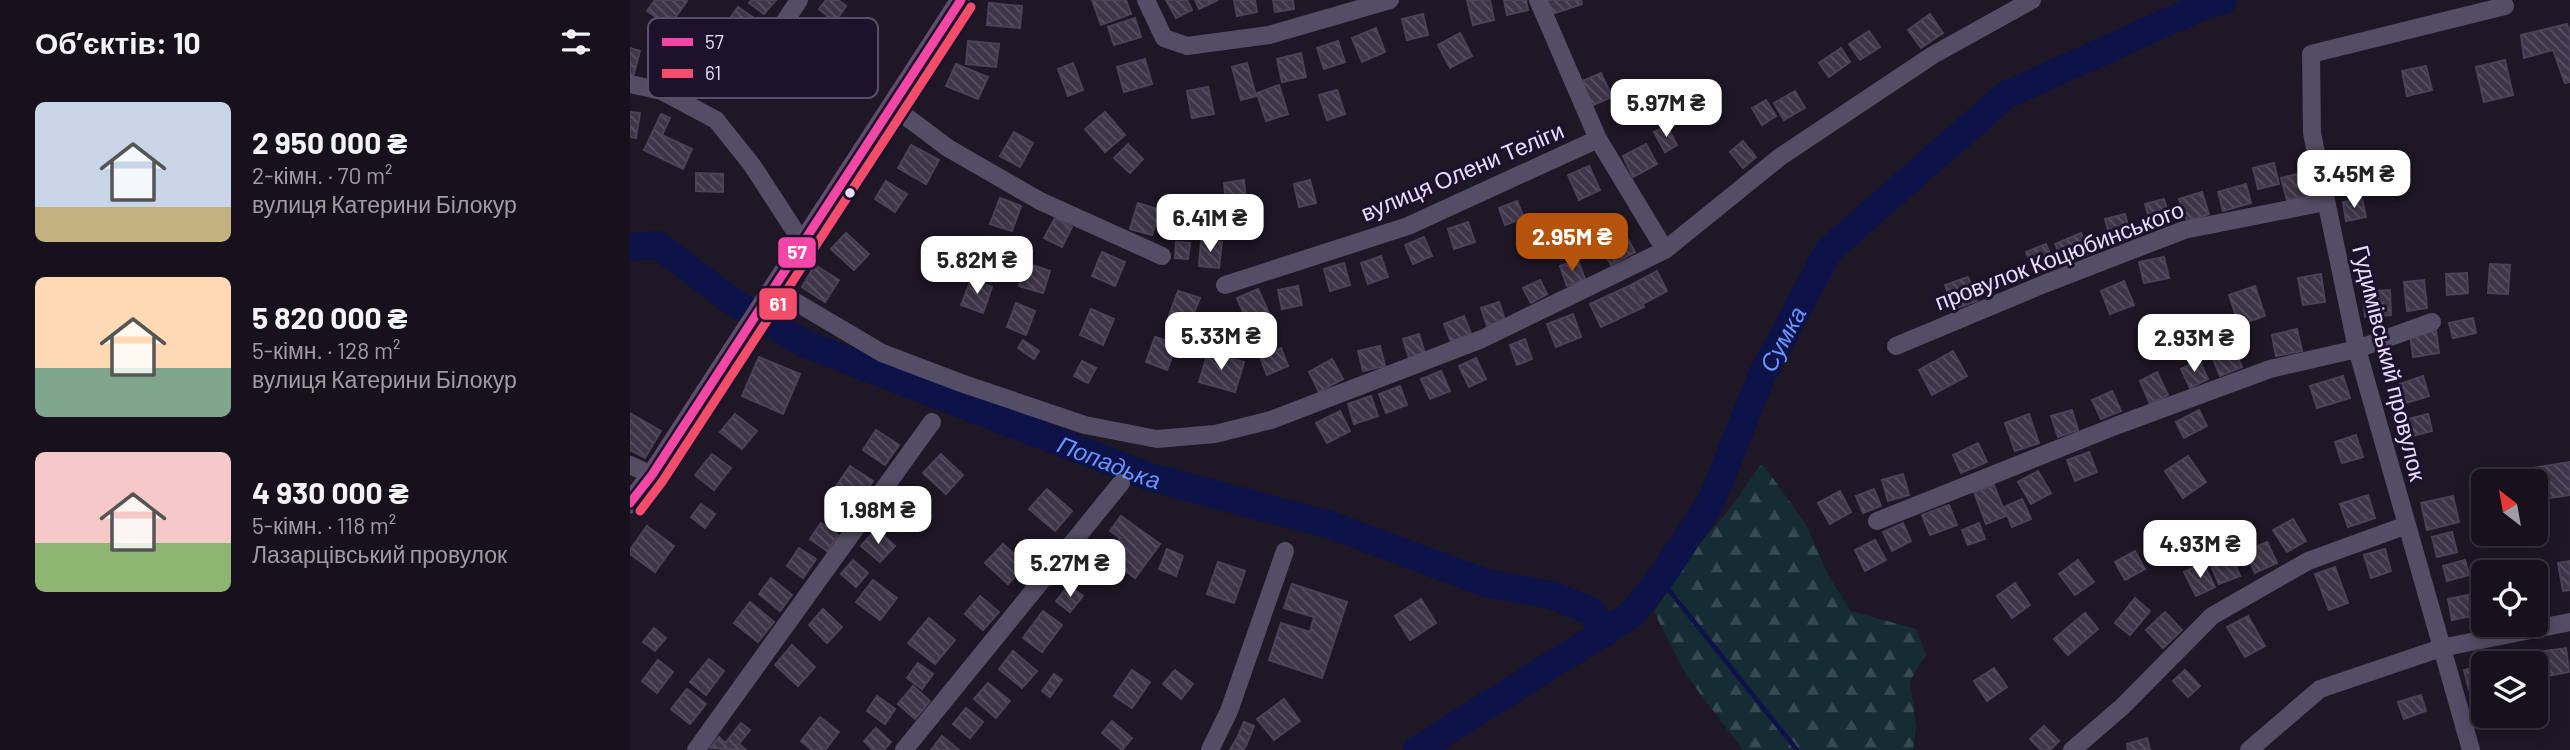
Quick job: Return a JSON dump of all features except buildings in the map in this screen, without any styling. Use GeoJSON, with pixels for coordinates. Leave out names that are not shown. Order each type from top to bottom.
{"type":"FeatureCollection","features":[{"type":"Feature","properties":{"kind":"main road"},"geometry":{"type":"LineString","coordinates":[[630,503],[652,475],[961,0]]}},
{"type":"Feature","properties":{"kind":"street"},"geometry":{"type":"LineString","coordinates":[[787,18],[799,0]]}},
{"type":"Feature","properties":{"kind":"street"},"geometry":{"type":"LineString","coordinates":[[1146,0],[1164,38],[1187,46],[1269,35],[1390,0]]}},
{"type":"Feature","properties":{"kind":"street"},"geometry":{"type":"LineString","coordinates":[[1538,0],[1598,139],[1665,250]]}},
{"type":"Feature","properties":{"kind":"street"},"geometry":{"type":"LineString","coordinates":[[770,292],[882,353],[1084,425],[1157,439],[1215,434],[1271,420],[1482,339],[1665,250],[1780,157],[1933,55],[2032,0]]}},
{"type":"Feature","properties":{"kind":"street","name":"Гудимівський провулок"},"geometry":{"type":"LineString","coordinates":[[2466,747],[2357,349],[2312,133],[2311,54],[2505,6]]}},
{"type":"Feature","properties":{"kind":"street"},"geometry":{"type":"LineString","coordinates":[[630,84],[648,88]]}},
{"type":"Feature","properties":{"kind":"street"},"geometry":{"type":"LineString","coordinates":[[675,98],[716,120],[752,165],[802,242]]}},
{"type":"Feature","properties":{"kind":"street"},"geometry":{"type":"LineString","coordinates":[[892,106],[948,149],[1040,201],[1161,256]]}},
{"type":"Feature","properties":{"kind":"street","name":"вулиця Олени Теліги"},"geometry":{"type":"LineString","coordinates":[[1225,285],[1408,226],[1598,139]]}},
{"type":"Feature","properties":{"kind":"street","name":"провулок Коцюбинського"},"geometry":{"type":"LineString","coordinates":[[1896,346],[2044,284],[2184,230],[2325,202]]}},
{"type":"Feature","properties":{"kind":"street"},"geometry":{"type":"LineString","coordinates":[[1877,521],[2118,425],[2270,369],[2357,349],[2432,322]]}},
{"type":"Feature","properties":{"kind":"street"},"geometry":{"type":"LineString","coordinates":[[696,750],[932,422]]}},
{"type":"Feature","properties":{"kind":"street"},"geometry":{"type":"LineString","coordinates":[[630,465],[652,475]]}},
{"type":"Feature","properties":{"kind":"street"},"geometry":{"type":"LineString","coordinates":[[904,750],[1121,483]]}},
{"type":"Feature","properties":{"kind":"street"},"geometry":{"type":"LineString","coordinates":[[2071,750],[2122,707],[2212,616],[2308,561],[2407,525]]}},
{"type":"Feature","properties":{"kind":"street"},"geometry":{"type":"LineString","coordinates":[[1210,750],[1229,711],[1285,551]]}},
{"type":"Feature","properties":{"kind":"street"},"geometry":{"type":"LineString","coordinates":[[2249,750],[2320,689],[2441,648],[2570,622]]}},
{"type":"Feature","properties":{"kind":"green space"},"geometry":{"type":"Polygon","coordinates":[[[1762,463],[1807,526],[1828,575],[1851,611],[1916,629],[1926,654],[1910,681],[1916,727],[1913,750],[1743,750],[1686,675],[1654,612],[1690,555],[1732,506],[1762,463]]]}},
{"type":"Feature","properties":{"kind":"waterway","name":"Сумка"},"geometry":{"type":"LineString","coordinates":[[1417,750],[1631,615],[1660,579],[1711,502],[1762,375],[1829,250],[2006,95],[2205,5],[2223,0]]}},
{"type":"Feature","properties":{"kind":"waterway","name":"Попадька"},"geometry":{"type":"LineString","coordinates":[[630,247],[658,245],[726,297],[803,343],[1150,477],[1330,525],[1486,583],[1551,595],[1591,611],[1605,633]]}},
{"type":"Feature","properties":{"kind":"waterway"},"geometry":{"type":"LineString","coordinates":[[1660,579],[1797,750]]}},
{"type":"Feature","properties":{"kind":"transit line","name":"57"},"geometry":{"type":"LineString","coordinates":[[630,503],[652,475],[961,0]]}},
{"type":"Feature","properties":{"kind":"transit line","name":"61"},"geometry":{"type":"LineString","coordinates":[[640,511],[662,482],[971,7]]}}]}
